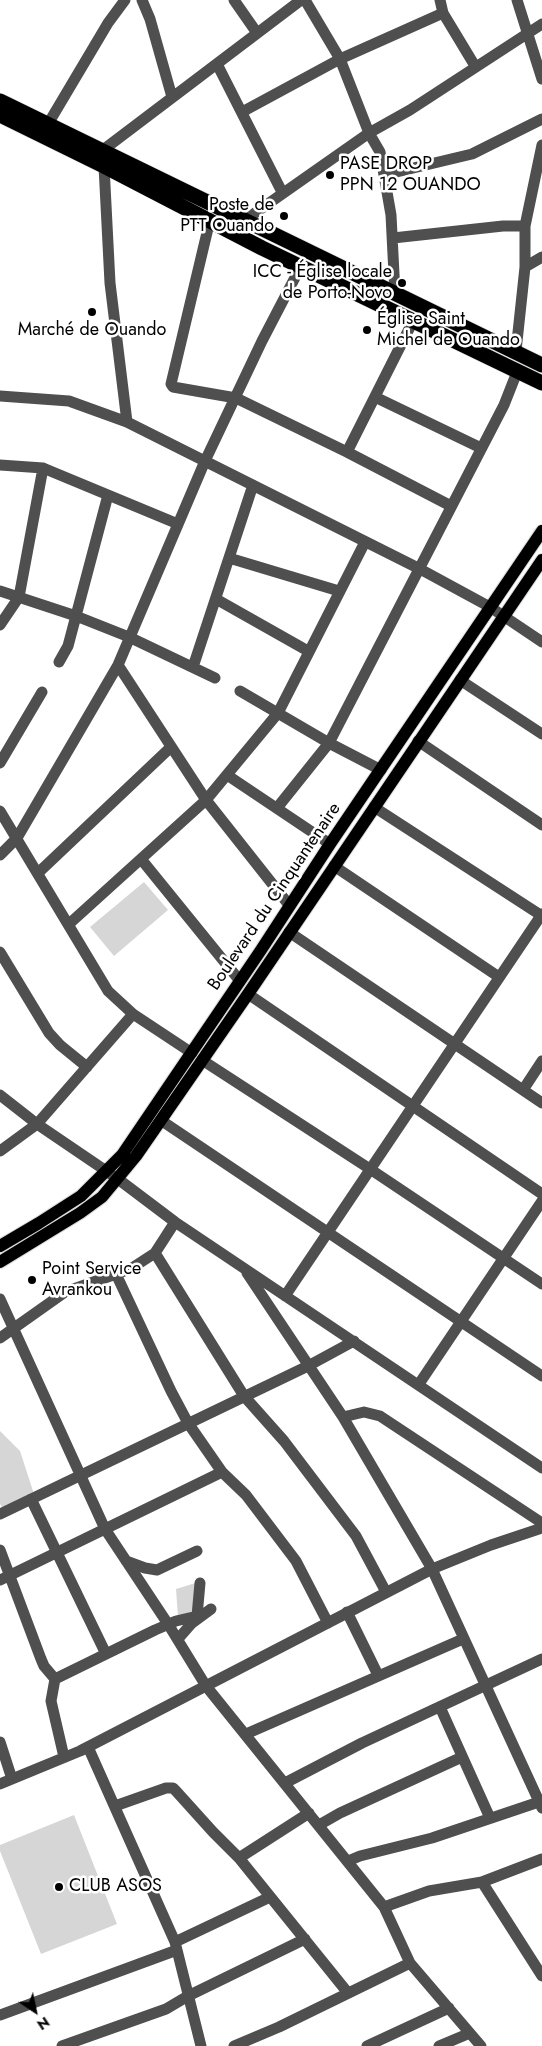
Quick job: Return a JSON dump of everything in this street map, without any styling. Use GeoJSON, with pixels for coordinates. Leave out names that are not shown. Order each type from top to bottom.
{"type":"FeatureCollection","features":[{"type":"Feature","properties":{"kind":"highway"},"geometry":{"type":"LineString","coordinates":[[0,101],[542,365]]}},
{"type":"Feature","properties":{"kind":"highway"},"geometry":{"type":"LineString","coordinates":[[0,115],[301,266],[542,383]]}},
{"type":"Feature","properties":{"kind":"main road","name":"Boulevard du Cinquantenaire"},"geometry":{"type":"LineString","coordinates":[[0,1246],[66,1207],[112,1175],[162,1121],[240,981],[289,905],[542,531]]}},
{"type":"Feature","properties":{"kind":"main road","name":"Boulevard du Cinquantenaire"},"geometry":{"type":"LineString","coordinates":[[0,1262],[80,1213],[102,1197],[112,1175],[133,1140],[248,994],[542,560]]}},
{"type":"Feature","properties":{"kind":"street"},"geometry":{"type":"LineString","coordinates":[[48,124],[108,23],[125,0]]}},
{"type":"Feature","properties":{"kind":"street"},"geometry":{"type":"LineString","coordinates":[[142,0],[150,19],[172,97]]}},
{"type":"Feature","properties":{"kind":"street"},"geometry":{"type":"LineString","coordinates":[[234,0],[257,33]]}},
{"type":"Feature","properties":{"kind":"street"},"geometry":{"type":"LineString","coordinates":[[103,150],[303,0],[340,59],[368,133],[380,152],[393,238],[395,294]]}},
{"type":"Feature","properties":{"kind":"street"},"geometry":{"type":"LineString","coordinates":[[440,0],[443,13],[476,66]]}},
{"type":"Feature","properties":{"kind":"street"},"geometry":{"type":"LineString","coordinates":[[517,0],[542,79]]}},
{"type":"Feature","properties":{"kind":"street"},"geometry":{"type":"LineString","coordinates":[[242,112],[340,59],[443,13]]}},
{"type":"Feature","properties":{"kind":"street"},"geometry":{"type":"LineString","coordinates":[[245,220],[368,133],[410,110],[542,24]]}},
{"type":"Feature","properties":{"kind":"street"},"geometry":{"type":"LineString","coordinates":[[217,64],[282,192]]}},
{"type":"Feature","properties":{"kind":"street"},"geometry":{"type":"LineString","coordinates":[[384,175],[472,154],[542,118]]}},
{"type":"Feature","properties":{"kind":"street"},"geometry":{"type":"LineString","coordinates":[[516,351],[525,267],[525,226],[542,145]]}},
{"type":"Feature","properties":{"kind":"street"},"geometry":{"type":"LineString","coordinates":[[104,166],[110,283],[127,422]]}},
{"type":"Feature","properties":{"kind":"street"},"geometry":{"type":"LineString","coordinates":[[210,220],[172,384],[176,389],[236,398],[451,506]]}},
{"type":"Feature","properties":{"kind":"street"},"geometry":{"type":"LineString","coordinates":[[393,238],[512,225],[525,226]]}},
{"type":"Feature","properties":{"kind":"street"},"geometry":{"type":"LineString","coordinates":[[525,267],[542,257]]}},
{"type":"Feature","properties":{"kind":"street"},"geometry":{"type":"LineString","coordinates":[[0,855],[16,838],[118,664],[205,461],[262,341],[301,266]]}},
{"type":"Feature","properties":{"kind":"street"},"geometry":{"type":"LineString","coordinates":[[346,452],[413,321]]}},
{"type":"Feature","properties":{"kind":"street"},"geometry":{"type":"LineString","coordinates":[[276,808],[329,743],[504,405],[516,372]]}},
{"type":"Feature","properties":{"kind":"street"},"geometry":{"type":"LineString","coordinates":[[0,396],[70,401],[127,422],[420,569],[490,607],[542,642]]}},
{"type":"Feature","properties":{"kind":"street"},"geometry":{"type":"LineString","coordinates":[[375,397],[481,448]]}},
{"type":"Feature","properties":{"kind":"street"},"geometry":{"type":"LineString","coordinates":[[0,465],[43,468],[178,524]]}},
{"type":"Feature","properties":{"kind":"street"},"geometry":{"type":"LineString","coordinates":[[0,625],[19,597],[43,468]]}},
{"type":"Feature","properties":{"kind":"street"},"geometry":{"type":"LineString","coordinates":[[193,667],[253,485]]}},
{"type":"Feature","properties":{"kind":"street"},"geometry":{"type":"LineString","coordinates":[[59,662],[68,646],[108,495]]}},
{"type":"Feature","properties":{"kind":"street"},"geometry":{"type":"LineString","coordinates":[[69,924],[206,800],[278,713],[365,542]]}},
{"type":"Feature","properties":{"kind":"street"},"geometry":{"type":"LineString","coordinates":[[229,558],[339,592]]}},
{"type":"Feature","properties":{"kind":"street"},"geometry":{"type":"LineString","coordinates":[[0,591],[76,616],[129,637],[215,678]]}},
{"type":"Feature","properties":{"kind":"street"},"geometry":{"type":"LineString","coordinates":[[216,599],[308,651]]}},
{"type":"Feature","properties":{"kind":"street"},"geometry":{"type":"LineString","coordinates":[[118,664],[206,800],[289,905]]}},
{"type":"Feature","properties":{"kind":"street"},"geometry":{"type":"LineString","coordinates":[[460,680],[542,734]]}},
{"type":"Feature","properties":{"kind":"street"},"geometry":{"type":"LineString","coordinates":[[240,691],[329,743],[381,770]]}},
{"type":"Feature","properties":{"kind":"street"},"geometry":{"type":"LineString","coordinates":[[0,763],[42,692]]}},
{"type":"Feature","properties":{"kind":"street"},"geometry":{"type":"LineString","coordinates":[[418,741],[542,825]]}},
{"type":"Feature","properties":{"kind":"street"},"geometry":{"type":"LineString","coordinates":[[38,873],[172,747]]}},
{"type":"Feature","properties":{"kind":"street"},"geometry":{"type":"LineString","coordinates":[[227,775],[330,844]]}},
{"type":"Feature","properties":{"kind":"street"},"geometry":{"type":"LineString","coordinates":[[286,1296],[542,915],[374,807]]}},
{"type":"Feature","properties":{"kind":"street"},"geometry":{"type":"LineString","coordinates":[[0,811],[69,924],[97,976],[108,991],[133,1014],[542,1284]]}},
{"type":"Feature","properties":{"kind":"street"},"geometry":{"type":"LineString","coordinates":[[141,859],[240,981]]}},
{"type":"Feature","properties":{"kind":"street"},"geometry":{"type":"LineString","coordinates":[[334,866],[499,977]]}},
{"type":"Feature","properties":{"kind":"street"},"geometry":{"type":"LineString","coordinates":[[289,932],[542,1103]]}},
{"type":"Feature","properties":{"kind":"street"},"geometry":{"type":"LineString","coordinates":[[0,952],[4,971],[50,1033],[87,1067]]}},
{"type":"Feature","properties":{"kind":"street"},"geometry":{"type":"LineString","coordinates":[[248,994],[542,1194]]}},
{"type":"Feature","properties":{"kind":"street"},"geometry":{"type":"LineString","coordinates":[[0,1151],[37,1124],[133,1014]]}},
{"type":"Feature","properties":{"kind":"street"},"geometry":{"type":"LineString","coordinates":[[523,1090],[542,1061]]}},
{"type":"Feature","properties":{"kind":"street"},"geometry":{"type":"LineString","coordinates":[[0,1095],[37,1124],[112,1175],[175,1222],[542,1468]]}},
{"type":"Feature","properties":{"kind":"street"},"geometry":{"type":"LineString","coordinates":[[162,1121],[460,1323],[542,1376]]}},
{"type":"Feature","properties":{"kind":"street"},"geometry":{"type":"LineString","coordinates":[[419,1384],[542,1201]]}},
{"type":"Feature","properties":{"kind":"street"},"geometry":{"type":"LineString","coordinates":[[0,1338],[65,1292],[132,1268],[155,1253],[175,1222]]}},
{"type":"Feature","properties":{"kind":"street"},"geometry":{"type":"LineString","coordinates":[[155,1253],[244,1396],[284,1441],[356,1536],[386,1592]]}},
{"type":"Feature","properties":{"kind":"street"},"geometry":{"type":"LineString","coordinates":[[245,1269],[342,1417],[432,1569],[462,1638],[541,1804],[490,1818],[432,1838],[348,1860]]}},
{"type":"Feature","properties":{"kind":"street"},"geometry":{"type":"LineString","coordinates":[[116,1274],[188,1423],[222,1472],[246,1495],[296,1561],[328,1623]]}},
{"type":"Feature","properties":{"kind":"street"},"geometry":{"type":"LineString","coordinates":[[0,1299],[105,1529],[178,1639],[206,1686],[384,1906],[410,1963],[481,2046]]}},
{"type":"Feature","properties":{"kind":"street"},"geometry":{"type":"LineString","coordinates":[[0,1514],[308,1366],[354,1341]]}},
{"type":"Feature","properties":{"kind":"street"},"geometry":{"type":"LineString","coordinates":[[342,1417],[364,1412],[380,1416],[542,1522]]}},
{"type":"Feature","properties":{"kind":"street"},"geometry":{"type":"LineString","coordinates":[[5,1578],[222,1472]]}},
{"type":"Feature","properties":{"kind":"street"},"geometry":{"type":"LineString","coordinates":[[31,1499],[106,1654]]}},
{"type":"Feature","properties":{"kind":"street"},"geometry":{"type":"LineString","coordinates":[[0,1784],[88,1747],[432,1569],[491,1545],[542,1528]]}},
{"type":"Feature","properties":{"kind":"street"},"geometry":{"type":"LineString","coordinates":[[0,1550],[5,1578],[44,1666],[55,1679]]}},
{"type":"Feature","properties":{"kind":"street"},"geometry":{"type":"LineString","coordinates":[[126,1561],[157,1570],[197,1551]]}},
{"type":"Feature","properties":{"kind":"street"},"geometry":{"type":"LineString","coordinates":[[178,1639],[203,1613],[200,1583]]}},
{"type":"Feature","properties":{"kind":"street"},"geometry":{"type":"LineString","coordinates":[[347,1612],[378,1675]]}},
{"type":"Feature","properties":{"kind":"street"},"geometry":{"type":"LineString","coordinates":[[55,1679],[168,1624],[203,1613]]}},
{"type":"Feature","properties":{"kind":"street"},"geometry":{"type":"LineString","coordinates":[[246,1734],[462,1638]]}},
{"type":"Feature","properties":{"kind":"street"},"geometry":{"type":"LineString","coordinates":[[285,1783],[362,1743],[542,1659]]}},
{"type":"Feature","properties":{"kind":"street"},"geometry":{"type":"LineString","coordinates":[[55,1679],[51,1701],[64,1757]]}},
{"type":"Feature","properties":{"kind":"street"},"geometry":{"type":"LineString","coordinates":[[440,1707],[490,1818]]}},
{"type":"Feature","properties":{"kind":"street"},"geometry":{"type":"LineString","coordinates":[[0,1742],[12,1779]]}},
{"type":"Feature","properties":{"kind":"street"},"geometry":{"type":"LineString","coordinates":[[88,1747],[176,1946],[201,2046]]}},
{"type":"Feature","properties":{"kind":"street"},"geometry":{"type":"LineString","coordinates":[[320,1825],[340,1813],[462,1757]]}},
{"type":"Feature","properties":{"kind":"street"},"geometry":{"type":"LineString","coordinates":[[115,1806],[166,1788],[173,1788],[240,1858],[348,1993]]}},
{"type":"Feature","properties":{"kind":"street"},"geometry":{"type":"LineString","coordinates":[[240,1858],[309,1813]]}},
{"type":"Feature","properties":{"kind":"street"},"geometry":{"type":"LineString","coordinates":[[384,1906],[430,1891],[482,1882],[542,1859]]}},
{"type":"Feature","properties":{"kind":"street"},"geometry":{"type":"LineString","coordinates":[[482,1882],[542,1976]]}},
{"type":"Feature","properties":{"kind":"street"},"geometry":{"type":"LineString","coordinates":[[0,2015],[176,1946],[270,1897]]}},
{"type":"Feature","properties":{"kind":"street"},"geometry":{"type":"LineString","coordinates":[[62,2046],[166,2009],[188,1996],[305,1939]]}},
{"type":"Feature","properties":{"kind":"street"},"geometry":{"type":"LineString","coordinates":[[234,2046],[278,2027],[410,1963]]}},
{"type":"Feature","properties":{"kind":"street"},"geometry":{"type":"LineString","coordinates":[[367,2046],[449,2008]]}},
{"type":"Feature","properties":{"kind":"street"},"geometry":{"type":"LineString","coordinates":[[439,2046],[470,2033]]}},
{"type":"Feature","properties":{"kind":"shaded area"},"geometry":{"type":"Polygon","coordinates":[[[144,882],[168,910],[114,956],[90,927],[144,882]]]}},
{"type":"Feature","properties":{"kind":"shaded area"},"geometry":{"type":"Polygon","coordinates":[[[0,1431],[20,1451],[33,1491],[33,1503],[7,1515],[0,1504],[0,1431]]]}},
{"type":"Feature","properties":{"kind":"shaded area"},"geometry":{"type":"Polygon","coordinates":[[[202,1581],[200,1614],[178,1617],[176,1589],[202,1581]]]}},
{"type":"Feature","properties":{"kind":"shaded area","name":"CLUB ASOS"},"geometry":{"type":"Polygon","coordinates":[[[74,1815],[117,1924],[41,1954],[0,1851],[0,1845],[74,1815]]]}},
{"type":"Feature","properties":{"kind":"place","name":"PASE DROP PPN 12 OUANDO"},"geometry":{"type":"Point","coordinates":[330,175]}},
{"type":"Feature","properties":{"kind":"place","name":"Poste de PTT Ouando"},"geometry":{"type":"Point","coordinates":[284,216]}},
{"type":"Feature","properties":{"kind":"place","name":"ICC - Église locale de Porto-Novo"},"geometry":{"type":"Point","coordinates":[402,283]}},
{"type":"Feature","properties":{"kind":"place","name":"Marché de Ouando"},"geometry":{"type":"Point","coordinates":[92,312]}},
{"type":"Feature","properties":{"kind":"place","name":"Église Saint Michel de Ouando"},"geometry":{"type":"Point","coordinates":[367,330]}},
{"type":"Feature","properties":{"kind":"place","name":"Point Service Avrankou"},"geometry":{"type":"Point","coordinates":[32,1280]}},
{"type":"Feature","properties":{"kind":"place","name":"CLUB ASOS"},"geometry":{"type":"Point","coordinates":[59,1887]}}]}
